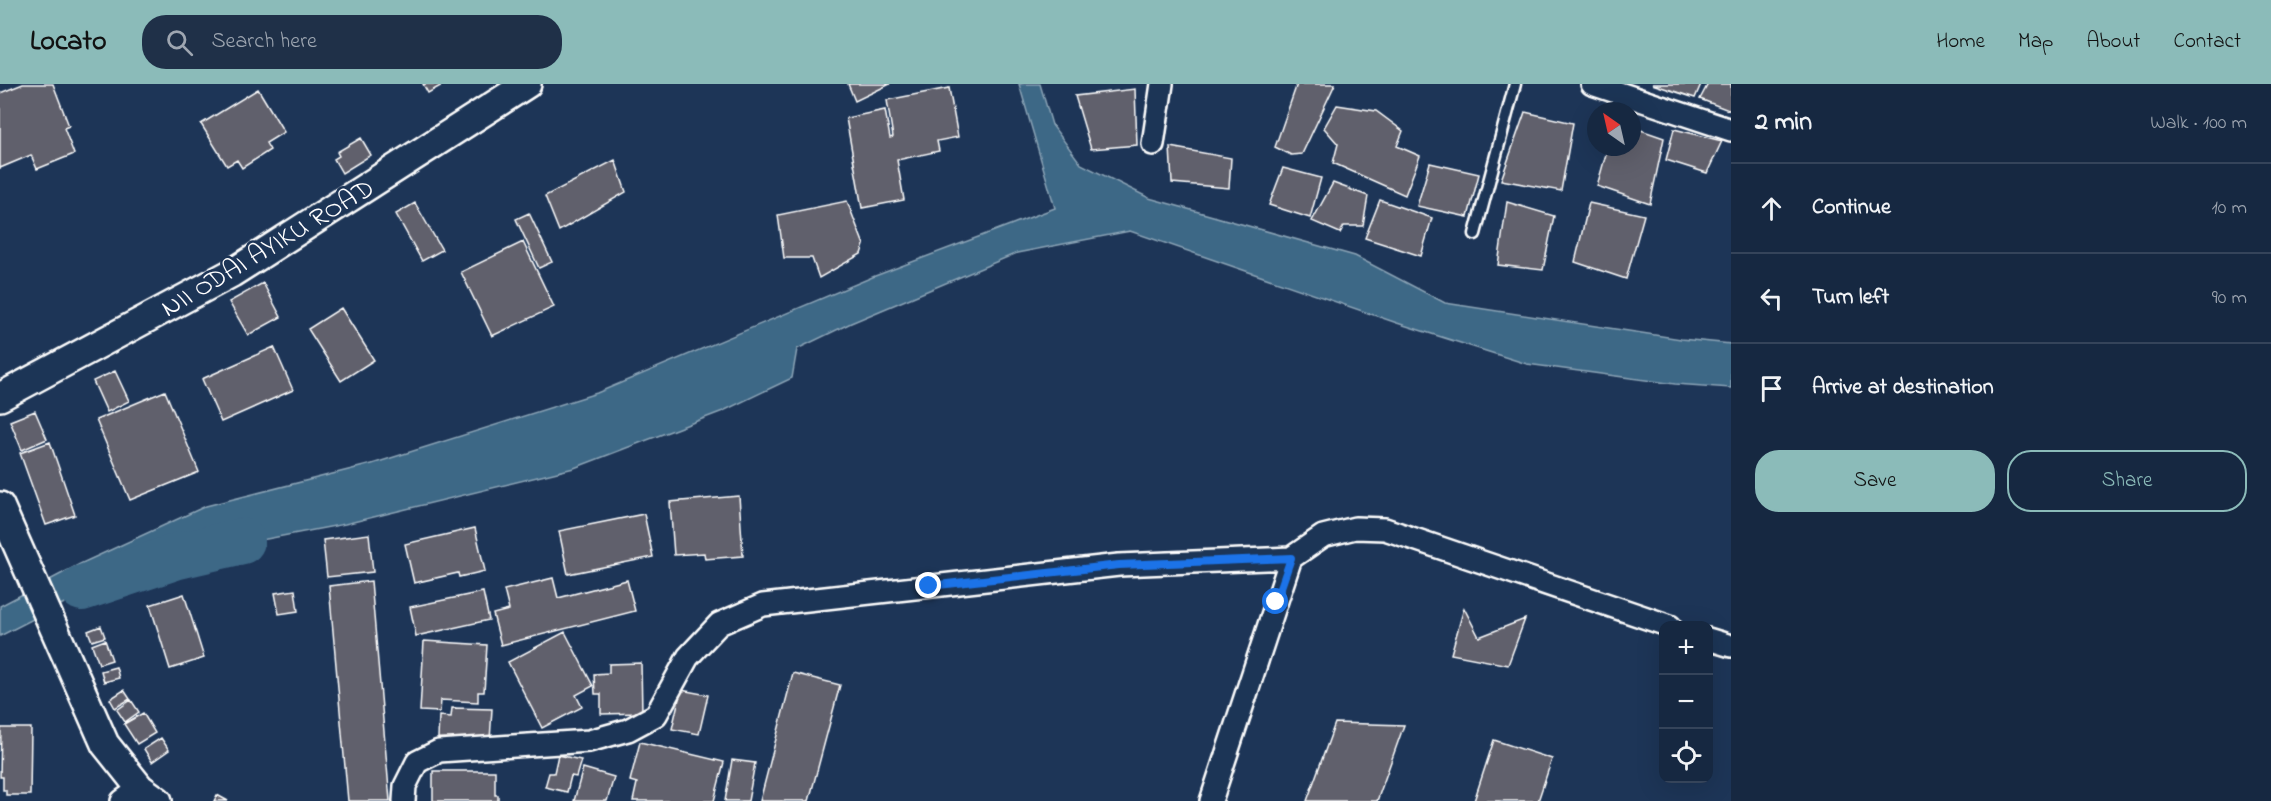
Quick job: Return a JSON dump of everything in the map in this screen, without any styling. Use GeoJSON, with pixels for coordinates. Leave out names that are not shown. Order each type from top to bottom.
{"type":"FeatureCollection","features":[{"type":"Feature","properties":{"kind":"street","name":"NII ODAI AYIKU ROAD"},"geometry":{"type":"LineString","coordinates":[[0,397],[232,273],[527,84]]}},
{"type":"Feature","properties":{"kind":"street"},"geometry":{"type":"LineString","coordinates":[[1153,144],[1162,84]]}},
{"type":"Feature","properties":{"kind":"street"},"geometry":{"type":"LineString","coordinates":[[1592,84],[1731,130]]}},
{"type":"Feature","properties":{"kind":"street"},"geometry":{"type":"LineString","coordinates":[[0,506],[105,744],[140,797]]}},
{"type":"Feature","properties":{"kind":"street"},"geometry":{"type":"LineString","coordinates":[[404,801],[405,786],[417,762],[439,751],[589,741],[628,730],[656,715],[688,657],[719,624],[763,605],[1119,565],[1291,558],[1323,536],[1355,528],[1385,529],[1659,622]]}},
{"type":"Feature","properties":{"kind":"street"},"geometry":{"type":"LineString","coordinates":[[1211,801],[1291,558]]}},
{"type":"Feature","properties":{"kind":"street"},"geometry":{"type":"LineString","coordinates":[[1713,641],[1731,646]]}},
{"type":"Feature","properties":{"kind":"lane"},"geometry":{"type":"LineString","coordinates":[[1475,234],[1515,84]]}},
{"type":"Feature","properties":{"kind":"water"},"geometry":{"type":"Polygon","coordinates":[[[1019,84],[1040,84],[1052,125],[1081,164],[1149,198],[1355,256],[1445,303],[1681,339],[1731,344],[1731,388],[1675,384],[1527,364],[1397,323],[1130,231],[1017,253],[851,323],[797,349],[792,378],[723,411],[574,468],[345,524],[163,559],[76,597],[0,636],[0,606],[80,564],[206,506],[372,464],[597,393],[875,276],[1055,208],[1019,84]]]}},
{"type":"Feature","properties":{"kind":"building"},"geometry":{"type":"Polygon","coordinates":[[[23,84],[53,84],[69,126],[64,128],[74,154],[37,169],[31,155],[0,168],[0,93],[23,84]]]}},
{"type":"Feature","properties":{"kind":"building"},"geometry":{"type":"Polygon","coordinates":[[[423,84],[444,84],[428,93],[423,84]]]}},
{"type":"Feature","properties":{"kind":"building"},"geometry":{"type":"Polygon","coordinates":[[[848,84],[890,84],[855,101],[848,84]]]}},
{"type":"Feature","properties":{"kind":"building"},"geometry":{"type":"Polygon","coordinates":[[[1297,84],[1335,84],[1302,154],[1291,155],[1275,147],[1297,84]]]}},
{"type":"Feature","properties":{"kind":"building"},"geometry":{"type":"Polygon","coordinates":[[[1652,84],[1701,84],[1695,98],[1652,84]]]}},
{"type":"Feature","properties":{"kind":"building"},"geometry":{"type":"Polygon","coordinates":[[[1708,84],[1731,84],[1731,111],[1700,99],[1708,84]]]}},
{"type":"Feature","properties":{"kind":"building"},"geometry":{"type":"Polygon","coordinates":[[[949,88],[958,137],[937,141],[939,151],[897,160],[904,200],[862,208],[846,118],[885,110],[890,138],[893,137],[887,100],[949,88]]]}},
{"type":"Feature","properties":{"kind":"building"},"geometry":{"type":"Polygon","coordinates":[[[258,89],[284,132],[266,143],[270,150],[242,168],[237,160],[227,166],[201,124],[258,89]]]}},
{"type":"Feature","properties":{"kind":"building"},"geometry":{"type":"Polygon","coordinates":[[[1135,89],[1137,145],[1091,149],[1075,96],[1135,89]]]}},
{"type":"Feature","properties":{"kind":"building"},"geometry":{"type":"Polygon","coordinates":[[[1337,105],[1376,111],[1403,131],[1397,146],[1420,156],[1405,195],[1333,163],[1338,144],[1324,128],[1337,105]]]}},
{"type":"Feature","properties":{"kind":"building"},"geometry":{"type":"Polygon","coordinates":[[[1525,112],[1573,123],[1561,191],[1501,180],[1525,112]]]}},
{"type":"Feature","properties":{"kind":"building"},"geometry":{"type":"Polygon","coordinates":[[[1674,129],[1722,141],[1707,173],[1666,160],[1674,129]]]}},
{"type":"Feature","properties":{"kind":"building"},"geometry":{"type":"Polygon","coordinates":[[[1641,130],[1664,138],[1650,204],[1597,186],[1605,156],[1641,156],[1641,130]]]}},
{"type":"Feature","properties":{"kind":"building"},"geometry":{"type":"Polygon","coordinates":[[[361,138],[371,155],[342,173],[334,159],[339,156],[337,152],[361,138]]]}},
{"type":"Feature","properties":{"kind":"building"},"geometry":{"type":"Polygon","coordinates":[[[1170,147],[1231,158],[1229,188],[1172,183],[1170,147]]]}},
{"type":"Feature","properties":{"kind":"building"},"geometry":{"type":"Polygon","coordinates":[[[615,160],[626,192],[559,231],[545,196],[615,160]]]}},
{"type":"Feature","properties":{"kind":"building"},"geometry":{"type":"Polygon","coordinates":[[[1430,163],[1479,174],[1468,217],[1417,206],[1430,163]]]}},
{"type":"Feature","properties":{"kind":"building"},"geometry":{"type":"Polygon","coordinates":[[[1283,168],[1321,178],[1310,218],[1269,205],[1283,168]]]}},
{"type":"Feature","properties":{"kind":"building"},"geometry":{"type":"Polygon","coordinates":[[[1333,183],[1368,196],[1363,226],[1344,226],[1340,233],[1312,221],[1333,183]]]}},
{"type":"Feature","properties":{"kind":"building"},"geometry":{"type":"Polygon","coordinates":[[[1380,200],[1432,218],[1421,256],[1365,238],[1380,200]]]}},
{"type":"Feature","properties":{"kind":"building"},"geometry":{"type":"Polygon","coordinates":[[[847,201],[864,245],[861,254],[819,278],[812,258],[784,258],[778,215],[847,201]]]}},
{"type":"Feature","properties":{"kind":"building"},"geometry":{"type":"Polygon","coordinates":[[[1507,202],[1554,216],[1543,270],[1498,265],[1507,202]]]}},
{"type":"Feature","properties":{"kind":"building"},"geometry":{"type":"Polygon","coordinates":[[[415,203],[442,250],[422,261],[396,214],[415,203]]]}},
{"type":"Feature","properties":{"kind":"building"},"geometry":{"type":"Polygon","coordinates":[[[1589,203],[1644,215],[1626,279],[1575,262],[1589,203]]]}},
{"type":"Feature","properties":{"kind":"building"},"geometry":{"type":"Polygon","coordinates":[[[529,213],[552,262],[539,268],[516,219],[529,213]]]}},
{"type":"Feature","properties":{"kind":"building"},"geometry":{"type":"Polygon","coordinates":[[[523,242],[554,307],[492,336],[461,272],[523,242]]]}},
{"type":"Feature","properties":{"kind":"building"},"geometry":{"type":"Polygon","coordinates":[[[263,283],[281,317],[248,335],[229,302],[263,283]]]}},
{"type":"Feature","properties":{"kind":"building"},"geometry":{"type":"Polygon","coordinates":[[[341,308],[374,360],[341,381],[308,329],[341,308]]]}},
{"type":"Feature","properties":{"kind":"building"},"geometry":{"type":"Polygon","coordinates":[[[274,347],[293,390],[221,422],[202,379],[274,347]]]}},
{"type":"Feature","properties":{"kind":"building"},"geometry":{"type":"Polygon","coordinates":[[[115,371],[129,401],[107,412],[93,381],[115,371]]]}},
{"type":"Feature","properties":{"kind":"building"},"geometry":{"type":"Polygon","coordinates":[[[165,391],[199,472],[130,500],[96,420],[165,391]]]}},
{"type":"Feature","properties":{"kind":"building"},"geometry":{"type":"Polygon","coordinates":[[[35,411],[47,439],[22,450],[10,421],[35,411]]]}},
{"type":"Feature","properties":{"kind":"building"},"geometry":{"type":"Polygon","coordinates":[[[50,442],[75,515],[46,525],[20,453],[50,442]]]}},
{"type":"Feature","properties":{"kind":"building"},"geometry":{"type":"Polygon","coordinates":[[[739,496],[743,556],[705,559],[704,553],[674,555],[670,502],[739,496]]]}},
{"type":"Feature","properties":{"kind":"building"},"geometry":{"type":"Polygon","coordinates":[[[644,514],[653,557],[568,574],[559,531],[644,514]]]}},
{"type":"Feature","properties":{"kind":"building"},"geometry":{"type":"Polygon","coordinates":[[[475,528],[485,571],[459,577],[458,573],[414,583],[405,544],[475,528]]]}},
{"type":"Feature","properties":{"kind":"building"},"geometry":{"type":"Polygon","coordinates":[[[369,534],[373,572],[327,577],[323,540],[369,534]]]}},
{"type":"Feature","properties":{"kind":"building"},"geometry":{"type":"Polygon","coordinates":[[[553,578],[558,598],[627,580],[635,611],[501,645],[493,614],[509,610],[504,590],[553,578]]]}},
{"type":"Feature","properties":{"kind":"building"},"geometry":{"type":"Polygon","coordinates":[[[371,581],[390,801],[348,801],[329,586],[371,581]]]}},
{"type":"Feature","properties":{"kind":"building"},"geometry":{"type":"Polygon","coordinates":[[[295,590],[298,611],[279,614],[275,593],[295,590]]]}},
{"type":"Feature","properties":{"kind":"building"},"geometry":{"type":"Polygon","coordinates":[[[483,592],[489,620],[416,636],[410,607],[483,592]]]}},
{"type":"Feature","properties":{"kind":"building"},"geometry":{"type":"Polygon","coordinates":[[[184,594],[204,658],[170,669],[150,605],[184,594]]]}},
{"type":"Feature","properties":{"kind":"building"},"geometry":{"type":"Polygon","coordinates":[[[1464,608],[1479,637],[1525,619],[1508,665],[1451,654],[1464,608]]]}},
{"type":"Feature","properties":{"kind":"building"},"geometry":{"type":"Polygon","coordinates":[[[101,626],[105,637],[92,641],[88,631],[101,626]]]}},
{"type":"Feature","properties":{"kind":"building"},"geometry":{"type":"Polygon","coordinates":[[[565,632],[593,686],[576,695],[582,707],[542,728],[508,662],[565,632]]]}},
{"type":"Feature","properties":{"kind":"building"},"geometry":{"type":"Polygon","coordinates":[[[105,640],[112,660],[99,664],[92,645],[105,640]]]}},
{"type":"Feature","properties":{"kind":"building"},"geometry":{"type":"Polygon","coordinates":[[[424,641],[487,645],[484,692],[478,692],[478,702],[441,700],[440,712],[420,711],[424,641]]]}},
{"type":"Feature","properties":{"kind":"building"},"geometry":{"type":"Polygon","coordinates":[[[641,663],[642,713],[601,714],[601,694],[595,694],[594,674],[609,673],[609,664],[641,663]]]}},
{"type":"Feature","properties":{"kind":"building"},"geometry":{"type":"Polygon","coordinates":[[[116,667],[119,678],[104,682],[101,671],[116,667]]]}},
{"type":"Feature","properties":{"kind":"building"},"geometry":{"type":"Polygon","coordinates":[[[793,673],[840,685],[809,801],[760,801],[793,673]]]}},
{"type":"Feature","properties":{"kind":"building"},"geometry":{"type":"Polygon","coordinates":[[[124,690],[130,699],[115,708],[110,699],[124,690]]]}},
{"type":"Feature","properties":{"kind":"building"},"geometry":{"type":"Polygon","coordinates":[[[681,690],[708,695],[699,734],[672,729],[681,690]]]}},
{"type":"Feature","properties":{"kind":"building"},"geometry":{"type":"Polygon","coordinates":[[[131,700],[139,712],[125,722],[117,710],[131,700]]]}},
{"type":"Feature","properties":{"kind":"building"},"geometry":{"type":"Polygon","coordinates":[[[452,708],[492,709],[490,740],[438,738],[439,716],[451,717],[452,708]]]}},
{"type":"Feature","properties":{"kind":"building"},"geometry":{"type":"Polygon","coordinates":[[[143,713],[155,733],[137,744],[124,724],[143,713]]]}},
{"type":"Feature","properties":{"kind":"building"},"geometry":{"type":"Polygon","coordinates":[[[1335,723],[1404,725],[1377,801],[1307,801],[1335,723]]]}},
{"type":"Feature","properties":{"kind":"building"},"geometry":{"type":"Polygon","coordinates":[[[1,728],[31,728],[30,795],[6,795],[6,790],[3,790],[3,777],[0,777],[1,728]]]}},
{"type":"Feature","properties":{"kind":"building"},"geometry":{"type":"Polygon","coordinates":[[[161,738],[169,750],[152,762],[144,749],[161,738]]]}},
{"type":"Feature","properties":{"kind":"building"},"geometry":{"type":"Polygon","coordinates":[[[1494,740],[1552,759],[1538,801],[1474,801],[1494,740]]]}},
{"type":"Feature","properties":{"kind":"building"},"geometry":{"type":"Polygon","coordinates":[[[640,742],[724,762],[714,801],[633,801],[637,783],[630,781],[640,742]]]}},
{"type":"Feature","properties":{"kind":"building"},"geometry":{"type":"Polygon","coordinates":[[[558,755],[581,760],[576,777],[571,776],[567,792],[545,787],[549,773],[554,773],[558,755]]]}},
{"type":"Feature","properties":{"kind":"building"},"geometry":{"type":"Polygon","coordinates":[[[732,760],[755,763],[748,801],[725,801],[732,760]]]}},
{"type":"Feature","properties":{"kind":"building"},"geometry":{"type":"Polygon","coordinates":[[[583,768],[614,777],[607,801],[574,801],[583,768]]]}},
{"type":"Feature","properties":{"kind":"building"},"geometry":{"type":"Polygon","coordinates":[[[433,771],[495,771],[495,795],[498,795],[498,801],[433,801],[433,771]]]}},
{"type":"Feature","properties":{"kind":"building"},"geometry":{"type":"Polygon","coordinates":[[[217,795],[228,801],[214,801],[217,795]]]}},
{"type":"Feature","properties":{"kind":"waterway"},"geometry":{"type":"LineString","coordinates":[[82,588],[178,556],[242,541]]}},
{"type":"Feature","properties":{"kind":"route"},"geometry":{"type":"LineString","coordinates":[[929,586],[1119,565],[1291,558],[1276,602]]}}]}
